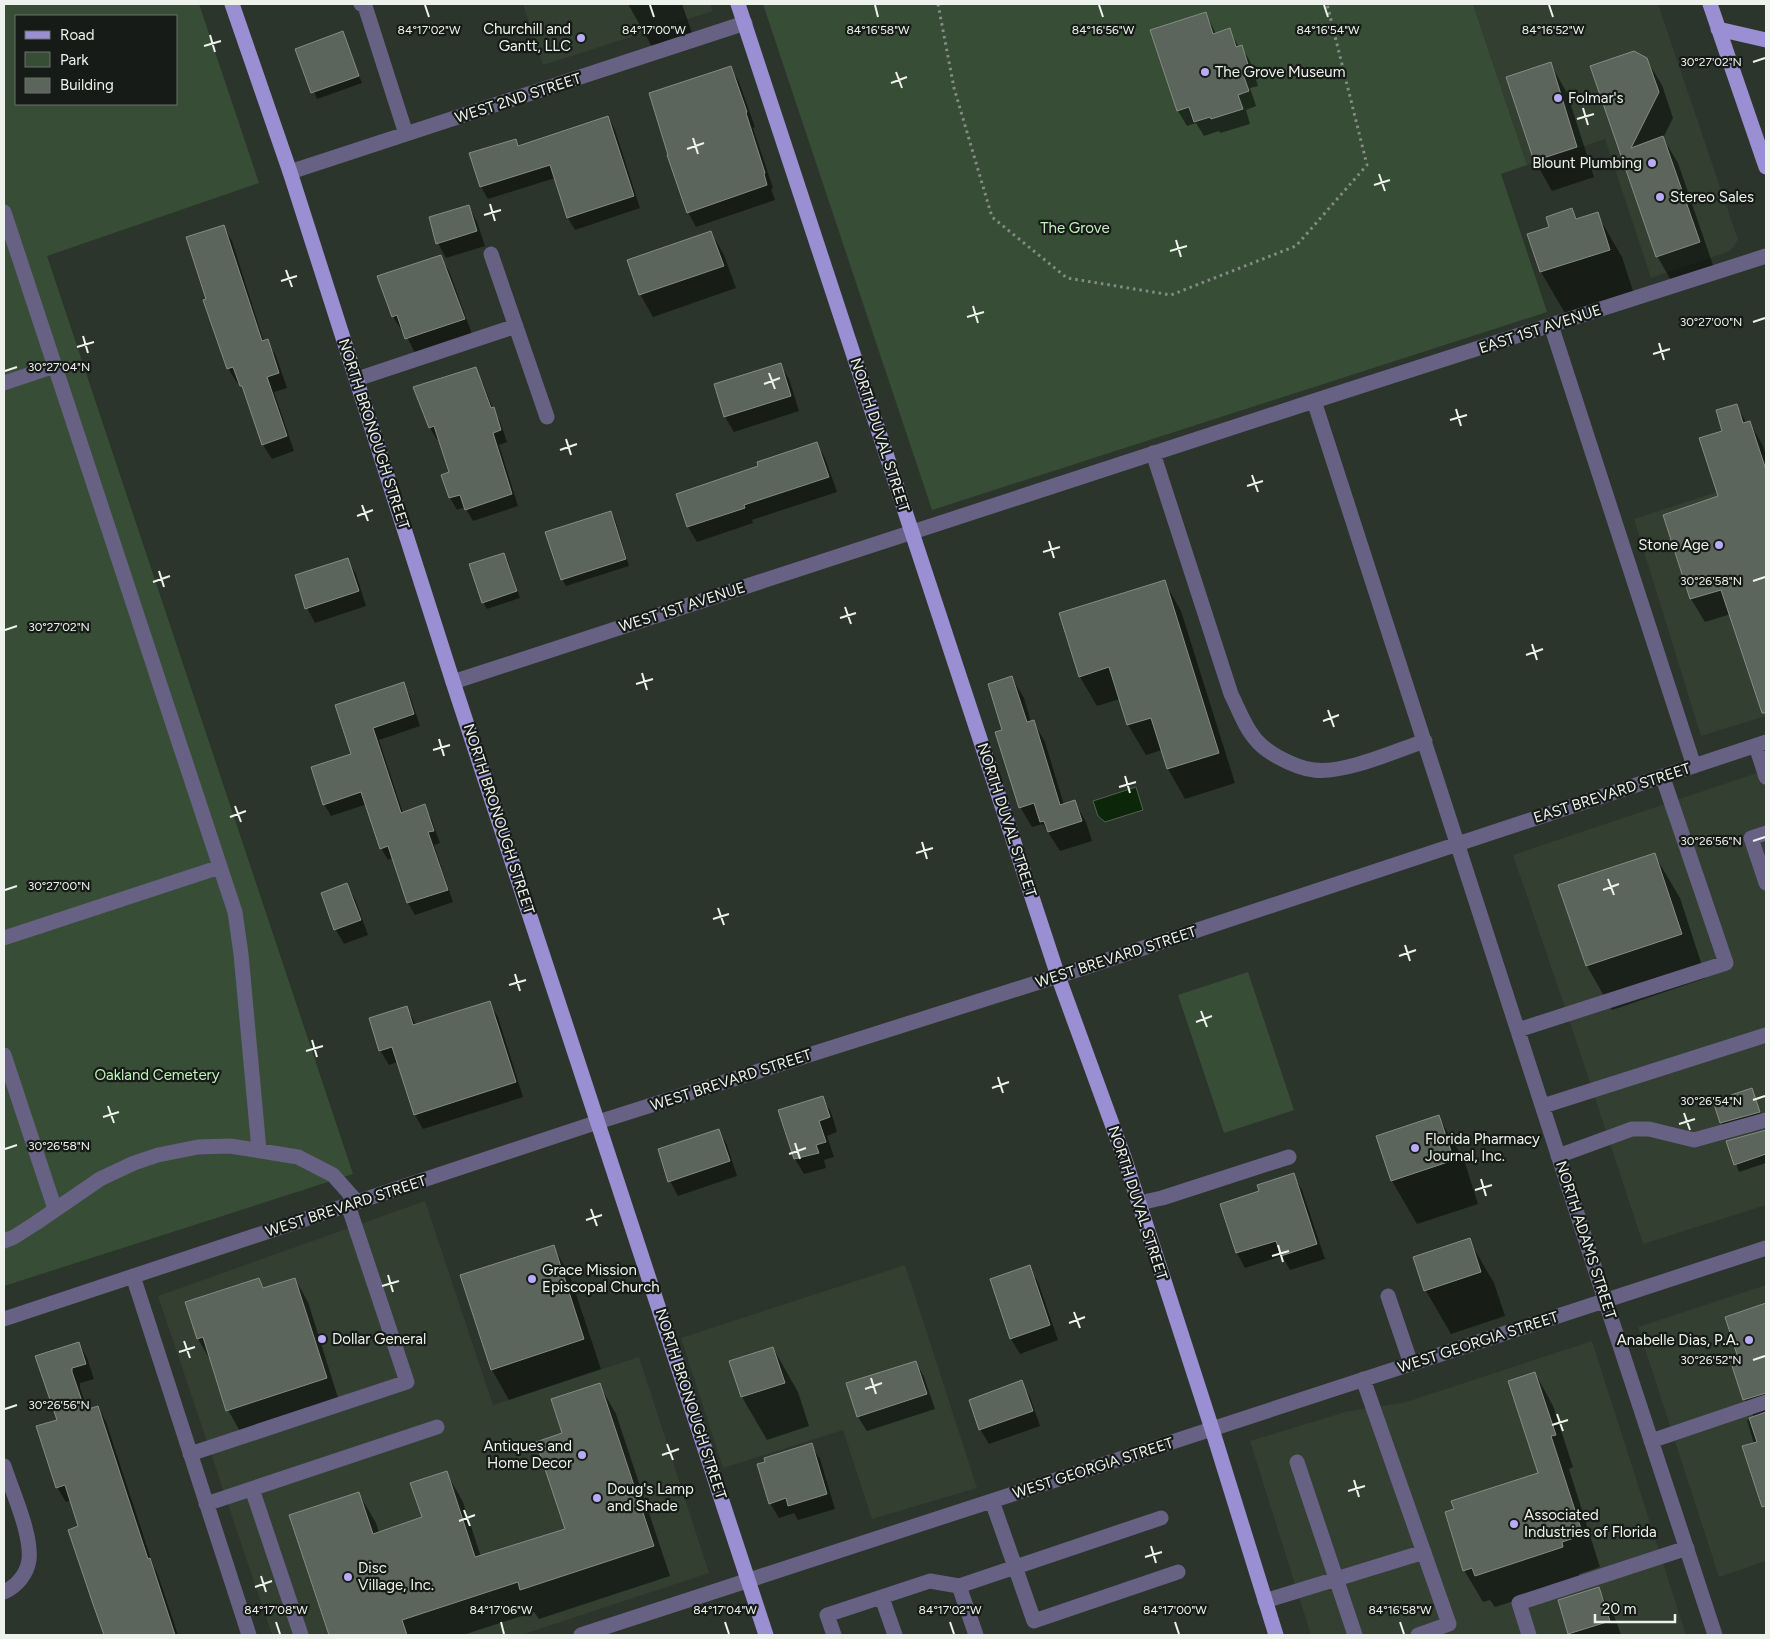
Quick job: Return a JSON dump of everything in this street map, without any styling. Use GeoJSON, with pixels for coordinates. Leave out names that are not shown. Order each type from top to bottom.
{"type":"FeatureCollection","features":[{"type":"Feature","properties":{"kind":"main road","name":"NORTH BRONOUGH STREET"},"geometry":{"type":"LineString","coordinates":[[232,4],[290,172],[453,682],[766,1635]]}},
{"type":"Feature","properties":{"kind":"main road","name":"NORTH DUVAL STREET"},"geometry":{"type":"LineString","coordinates":[[738,4],[1058,976],[1140,1203],[1276,1635]]}},
{"type":"Feature","properties":{"kind":"main road"},"geometry":{"type":"LineString","coordinates":[[1710,4],[1765,160]]}},
{"type":"Feature","properties":{"kind":"main road"},"geometry":{"type":"LineString","coordinates":[[1718,29],[1766,40]]}},
{"type":"Feature","properties":{"kind":"street"},"geometry":{"type":"LineString","coordinates":[[361,4],[365,6],[406,134]]}},
{"type":"Feature","properties":{"kind":"street","name":"WEST 2ND STREET"},"geometry":{"type":"LineString","coordinates":[[290,172],[745,23]]}},
{"type":"Feature","properties":{"kind":"street"},"geometry":{"type":"LineString","coordinates":[[4,212],[235,912],[241,954],[259,1150]]}},
{"type":"Feature","properties":{"kind":"street"},"geometry":{"type":"LineString","coordinates":[[491,254],[546,417]]}},
{"type":"Feature","properties":{"kind":"street","name":"EAST 1ST AVENUE"},"geometry":{"type":"LineString","coordinates":[[1153,453],[1766,256]]}},
{"type":"Feature","properties":{"kind":"street"},"geometry":{"type":"LineString","coordinates":[[1551,325],[1694,766]]}},
{"type":"Feature","properties":{"kind":"street"},"geometry":{"type":"LineString","coordinates":[[357,379],[516,326]]}},
{"type":"Feature","properties":{"kind":"street"},"geometry":{"type":"LineString","coordinates":[[4,383],[54,366]]}},
{"type":"Feature","properties":{"kind":"street","name":"NORTH ADAMS STREET"},"geometry":{"type":"LineString","coordinates":[[1314,401],[1715,1635]]}},
{"type":"Feature","properties":{"kind":"street"},"geometry":{"type":"LineString","coordinates":[[1153,453],[1231,694],[1247,727],[1257,742],[1289,763],[1313,770],[1330,770],[1356,764],[1425,741]]}},
{"type":"Feature","properties":{"kind":"street","name":"WEST 1ST AVENUE"},"geometry":{"type":"LineString","coordinates":[[453,682],[1153,453]]}},
{"type":"Feature","properties":{"kind":"street"},"geometry":{"type":"LineString","coordinates":[[1761,744],[1766,777]]}},
{"type":"Feature","properties":{"kind":"street","name":"EAST BREVARD STREET"},"geometry":{"type":"LineString","coordinates":[[1458,844],[1664,778],[1761,744]]}},
{"type":"Feature","properties":{"kind":"street"},"geometry":{"type":"LineString","coordinates":[[1518,1030],[1726,963],[1664,778]]}},
{"type":"Feature","properties":{"kind":"street"},"geometry":{"type":"LineString","coordinates":[[1766,833],[1751,838],[1766,883]]}},
{"type":"Feature","properties":{"kind":"street","name":"WEST BREVARD STREET"},"geometry":{"type":"LineString","coordinates":[[4,1318],[598,1122],[1058,976],[1458,844]]}},
{"type":"Feature","properties":{"kind":"street"},"geometry":{"type":"LineString","coordinates":[[4,938],[220,867]]}},
{"type":"Feature","properties":{"kind":"street"},"geometry":{"type":"LineString","coordinates":[[1543,1106],[1766,1035]]}},
{"type":"Feature","properties":{"kind":"street"},"geometry":{"type":"LineString","coordinates":[[4,1055],[55,1209]]}},
{"type":"Feature","properties":{"kind":"street"},"geometry":{"type":"LineString","coordinates":[[1558,1156],[1632,1129],[1649,1129],[1694,1140],[1766,1120]]}},
{"type":"Feature","properties":{"kind":"street"},"geometry":{"type":"LineString","coordinates":[[4,1241],[14,1237],[100,1179],[134,1163],[158,1155],[198,1147],[230,1146],[298,1157],[333,1175],[353,1203],[407,1382],[190,1454]]}},
{"type":"Feature","properties":{"kind":"street"},"geometry":{"type":"LineString","coordinates":[[1140,1203],[1162,1198],[1289,1157]]}},
{"type":"Feature","properties":{"kind":"street","name":"WEST GEORGIA STREET"},"geometry":{"type":"LineString","coordinates":[[581,1635],[1766,1248]]}},
{"type":"Feature","properties":{"kind":"street"},"geometry":{"type":"LineString","coordinates":[[133,1276],[249,1635]]}},
{"type":"Feature","properties":{"kind":"street"},"geometry":{"type":"LineString","coordinates":[[1388,1296],[1411,1364]]}},
{"type":"Feature","properties":{"kind":"street"},"geometry":{"type":"LineString","coordinates":[[1364,1379],[1449,1624],[1418,1635]]}},
{"type":"Feature","properties":{"kind":"street"},"geometry":{"type":"LineString","coordinates":[[1651,1441],[1766,1402]]}},
{"type":"Feature","properties":{"kind":"street"},"geometry":{"type":"LineString","coordinates":[[206,1504],[437,1427]]}},
{"type":"Feature","properties":{"kind":"street"},"geometry":{"type":"LineString","coordinates":[[1297,1462],[1355,1635]]}},
{"type":"Feature","properties":{"kind":"street"},"geometry":{"type":"LineString","coordinates":[[4,1466],[26,1533],[29,1560],[22,1578],[4,1592]]}},
{"type":"Feature","properties":{"kind":"street"},"geometry":{"type":"LineString","coordinates":[[252,1488],[301,1635]]}},
{"type":"Feature","properties":{"kind":"street"},"geometry":{"type":"LineString","coordinates":[[992,1501],[1034,1621],[1178,1572]]}},
{"type":"Feature","properties":{"kind":"street"},"geometry":{"type":"LineString","coordinates":[[834,1635],[827,1615],[930,1581],[959,1586],[1160,1518]]}},
{"type":"Feature","properties":{"kind":"street"},"geometry":{"type":"LineString","coordinates":[[1530,1635],[1519,1603],[1686,1548]]}},
{"type":"Feature","properties":{"kind":"street"},"geometry":{"type":"LineString","coordinates":[[1265,1601],[1424,1552]]}},
{"type":"Feature","properties":{"kind":"street"},"geometry":{"type":"LineString","coordinates":[[959,1586],[976,1635]]}},
{"type":"Feature","properties":{"kind":"street"},"geometry":{"type":"LineString","coordinates":[[882,1598],[895,1635]]}},
{"type":"Feature","properties":{"kind":"path"},"geometry":{"type":"LineString","coordinates":[[938,4],[954,88],[992,217],[1067,278],[1170,295],[1296,246],[1367,164],[1328,4]]}},
{"type":"Feature","properties":{"kind":"shaded area","name":"Churchill and Gantt, LLC"},"geometry":{"type":"Polygon","coordinates":[[[523,4],[710,4],[713,11],[543,65],[523,4]]]}},
{"type":"Feature","properties":{"kind":"shaded area"},"geometry":{"type":"Polygon","coordinates":[[[1473,4],[1658,4],[1738,240],[1730,251],[1651,278],[1605,139],[1527,165],[1473,4]]]}},
{"type":"Feature","properties":{"kind":"shaded area"},"geometry":{"type":"Polygon","coordinates":[[[1766,476],[1766,716],[1701,736],[1634,519],[1766,476]]]}},
{"type":"Feature","properties":{"kind":"shaded area"},"geometry":{"type":"Polygon","coordinates":[[[1766,770],[1766,1205],[1643,1244],[1513,855],[1766,770]]]}},
{"type":"Feature","properties":{"kind":"shaded area"},"geometry":{"type":"Polygon","coordinates":[[[1136,787],[1143,810],[1105,822],[1098,816],[1093,801],[1136,787]]]}},
{"type":"Feature","properties":{"kind":"shaded area"},"geometry":{"type":"Polygon","coordinates":[[[425,1201],[493,1405],[639,1357],[709,1573],[521,1635],[272,1635],[158,1296],[425,1201]]]}},
{"type":"Feature","properties":{"kind":"shaded area"},"geometry":{"type":"Polygon","coordinates":[[[905,1265],[977,1488],[872,1519],[843,1430],[723,1468],[681,1338],[905,1265]]]}},
{"type":"Feature","properties":{"kind":"shaded area"},"geometry":{"type":"Polygon","coordinates":[[[1766,1285],[1766,1561],[1719,1577],[1638,1327],[1766,1285]]]}},
{"type":"Feature","properties":{"kind":"shaded area"},"geometry":{"type":"Polygon","coordinates":[[[1592,1341],[1686,1635],[1311,1635],[1250,1441],[1345,1412],[1406,1402],[1592,1341]]]}},
{"type":"Feature","properties":{"kind":"green space","name":"Oakland Cemetery"},"geometry":{"type":"Polygon","coordinates":[[[4,4],[199,4],[259,183],[47,256],[353,1174],[4,1286],[4,4]]]}},
{"type":"Feature","properties":{"kind":"green space","name":"The Grove"},"geometry":{"type":"Polygon","coordinates":[[[763,4],[1473,4],[1527,165],[1501,174],[1547,312],[932,510],[763,4]]]}},
{"type":"Feature","properties":{"kind":"green space"},"geometry":{"type":"Polygon","coordinates":[[[1248,972],[1294,1110],[1224,1133],[1178,995],[1248,972]]]}},
{"type":"Feature","properties":{"kind":"building","name":"The Grove Museum"},"geometry":{"type":"Polygon","coordinates":[[[1206,12],[1213,34],[1230,28],[1236,47],[1242,45],[1250,71],[1243,74],[1249,91],[1238,95],[1243,109],[1194,122],[1189,107],[1177,111],[1150,30],[1206,12]]]}},
{"type":"Feature","properties":{"kind":"building"},"geometry":{"type":"Polygon","coordinates":[[[343,31],[359,76],[311,93],[295,49],[343,31]]]}},
{"type":"Feature","properties":{"kind":"building"},"geometry":{"type":"Polygon","coordinates":[[[1634,51],[1647,58],[1659,92],[1631,148],[1663,136],[1700,242],[1656,257],[1590,66],[1634,51]]]}},
{"type":"Feature","properties":{"kind":"building"},"geometry":{"type":"Polygon","coordinates":[[[1551,62],[1577,147],[1534,161],[1506,77],[1551,62]]]}},
{"type":"Feature","properties":{"kind":"building"},"geometry":{"type":"Polygon","coordinates":[[[731,66],[747,112],[767,185],[687,213],[667,155],[649,93],[731,66]]]}},
{"type":"Feature","properties":{"kind":"building"},"geometry":{"type":"Polygon","coordinates":[[[608,116],[634,196],[567,218],[550,165],[480,187],[469,153],[516,139],[518,146],[608,116]]]}},
{"type":"Feature","properties":{"kind":"building"},"geometry":{"type":"Polygon","coordinates":[[[469,205],[477,231],[436,244],[429,217],[469,205]]]}},
{"type":"Feature","properties":{"kind":"building"},"geometry":{"type":"Polygon","coordinates":[[[1572,208],[1576,219],[1598,212],[1610,250],[1540,272],[1527,234],[1549,227],[1546,217],[1572,208]]]}},
{"type":"Feature","properties":{"kind":"building"},"geometry":{"type":"Polygon","coordinates":[[[224,225],[262,341],[268,339],[279,373],[267,377],[287,436],[262,445],[242,386],[240,386],[233,367],[227,369],[203,300],[206,299],[186,237],[224,225]]]}},
{"type":"Feature","properties":{"kind":"building"},"geometry":{"type":"Polygon","coordinates":[[[711,231],[724,266],[639,295],[627,260],[711,231]]]}},
{"type":"Feature","properties":{"kind":"building"},"geometry":{"type":"Polygon","coordinates":[[[441,255],[465,319],[405,339],[397,315],[392,317],[377,276],[441,255]]]}},
{"type":"Feature","properties":{"kind":"building"},"geometry":{"type":"Polygon","coordinates":[[[781,363],[791,396],[724,417],[714,384],[781,363]]]}},
{"type":"Feature","properties":{"kind":"building"},"geometry":{"type":"Polygon","coordinates":[[[476,367],[491,408],[494,407],[501,430],[493,433],[512,494],[465,510],[460,495],[449,498],[441,475],[449,472],[434,426],[429,428],[413,387],[476,367]]]}},
{"type":"Feature","properties":{"kind":"building"},"geometry":{"type":"Polygon","coordinates":[[[1737,404],[1743,423],[1750,421],[1766,470],[1766,713],[1762,713],[1721,590],[1690,599],[1663,515],[1718,496],[1699,438],[1722,431],[1716,410],[1737,404]]]}},
{"type":"Feature","properties":{"kind":"building"},"geometry":{"type":"Polygon","coordinates":[[[817,442],[829,477],[744,505],[745,508],[687,527],[676,494],[758,466],[757,462],[817,442]]]}},
{"type":"Feature","properties":{"kind":"building"},"geometry":{"type":"Polygon","coordinates":[[[611,511],[626,559],[561,580],[545,532],[611,511]]]}},
{"type":"Feature","properties":{"kind":"building"},"geometry":{"type":"Polygon","coordinates":[[[504,553],[517,591],[482,603],[469,564],[504,553]]]}},
{"type":"Feature","properties":{"kind":"building"},"geometry":{"type":"Polygon","coordinates":[[[348,558],[359,591],[305,609],[295,575],[348,558]]]}},
{"type":"Feature","properties":{"kind":"building"},"geometry":{"type":"Polygon","coordinates":[[[1165,580],[1219,753],[1167,769],[1151,718],[1127,725],[1109,667],[1079,677],[1059,613],[1165,580]]]}},
{"type":"Feature","properties":{"kind":"building"},"geometry":{"type":"Polygon","coordinates":[[[1012,676],[1027,722],[1034,720],[1060,805],[1075,800],[1082,821],[1048,832],[1044,821],[1040,822],[1034,803],[1019,808],[995,732],[1002,730],[988,684],[1012,676]]]}},
{"type":"Feature","properties":{"kind":"building"},"geometry":{"type":"Polygon","coordinates":[[[404,682],[414,714],[373,728],[401,813],[425,804],[434,831],[428,832],[448,890],[407,903],[388,846],[380,849],[361,792],[323,805],[311,767],[351,754],[335,705],[404,682]]]}},
{"type":"Feature","properties":{"kind":"building"},"geometry":{"type":"Polygon","coordinates":[[[1655,853],[1682,934],[1586,966],[1558,885],[1655,853]]]}},
{"type":"Feature","properties":{"kind":"building"},"geometry":{"type":"Polygon","coordinates":[[[347,883],[361,920],[334,930],[321,893],[347,883]]]}},
{"type":"Feature","properties":{"kind":"building"},"geometry":{"type":"Polygon","coordinates":[[[490,1001],[516,1082],[414,1115],[392,1047],[379,1051],[369,1018],[407,1006],[413,1025],[490,1001]]]}},
{"type":"Feature","properties":{"kind":"building"},"geometry":{"type":"Polygon","coordinates":[[[1752,1088],[1760,1112],[1720,1123],[1713,1101],[1752,1088]]]}},
{"type":"Feature","properties":{"kind":"building"},"geometry":{"type":"Polygon","coordinates":[[[823,1096],[830,1117],[819,1121],[826,1142],[816,1145],[819,1153],[794,1159],[778,1110],[823,1096]]]}},
{"type":"Feature","properties":{"kind":"building","name":"Florida Pharmacy Journal, Inc."},"geometry":{"type":"Polygon","coordinates":[[[1439,1115],[1454,1160],[1391,1181],[1376,1136],[1439,1115]]]}},
{"type":"Feature","properties":{"kind":"building"},"geometry":{"type":"Polygon","coordinates":[[[719,1129],[730,1161],[668,1182],[658,1149],[719,1129]]]}},
{"type":"Feature","properties":{"kind":"building"},"geometry":{"type":"Polygon","coordinates":[[[1766,1130],[1766,1154],[1734,1165],[1726,1141],[1766,1130]]]}},
{"type":"Feature","properties":{"kind":"building"},"geometry":{"type":"Polygon","coordinates":[[[1294,1173],[1317,1244],[1281,1256],[1276,1241],[1236,1253],[1220,1204],[1259,1191],[1257,1185],[1294,1173]]]}},
{"type":"Feature","properties":{"kind":"building"},"geometry":{"type":"Polygon","coordinates":[[[1470,1238],[1481,1272],[1424,1291],[1413,1257],[1470,1238]]]}},
{"type":"Feature","properties":{"kind":"building"},"geometry":{"type":"Polygon","coordinates":[[[554,1245],[584,1339],[491,1370],[460,1275],[554,1245]]]}},
{"type":"Feature","properties":{"kind":"building"},"geometry":{"type":"Polygon","coordinates":[[[1030,1265],[1050,1325],[1010,1339],[990,1279],[1030,1265]]]}},
{"type":"Feature","properties":{"kind":"building"},"geometry":{"type":"Polygon","coordinates":[[[259,1278],[263,1288],[295,1278],[327,1378],[226,1411],[203,1337],[197,1339],[185,1302],[259,1278]]]}},
{"type":"Feature","properties":{"kind":"building","name":"Anabelle Dias, P.A."},"geometry":{"type":"Polygon","coordinates":[[[1766,1303],[1766,1393],[1743,1400],[1732,1366],[1740,1364],[1725,1317],[1766,1303]]]}},
{"type":"Feature","properties":{"kind":"building"},"geometry":{"type":"Polygon","coordinates":[[[79,1342],[86,1364],[72,1368],[72,1372],[85,1410],[98,1406],[175,1635],[104,1635],[68,1530],[78,1526],[65,1485],[56,1488],[36,1426],[57,1420],[35,1356],[79,1342]]]}},
{"type":"Feature","properties":{"kind":"building"},"geometry":{"type":"Polygon","coordinates":[[[773,1347],[785,1383],[741,1397],[729,1361],[773,1347]]]}},
{"type":"Feature","properties":{"kind":"building"},"geometry":{"type":"Polygon","coordinates":[[[916,1361],[927,1394],[857,1417],[846,1383],[916,1361]]]}},
{"type":"Feature","properties":{"kind":"building","name":"Associated Industries of Florida"},"geometry":{"type":"Polygon","coordinates":[[[1535,1372],[1556,1435],[1551,1436],[1583,1535],[1562,1542],[1563,1547],[1475,1576],[1472,1568],[1463,1571],[1445,1512],[1454,1509],[1451,1501],[1538,1473],[1508,1381],[1535,1372]]]}},
{"type":"Feature","properties":{"kind":"building"},"geometry":{"type":"Polygon","coordinates":[[[1022,1380],[1033,1411],[979,1430],[969,1400],[1022,1380]]]}},
{"type":"Feature","properties":{"kind":"building"},"geometry":{"type":"Polygon","coordinates":[[[600,1383],[654,1546],[520,1590],[518,1582],[402,1620],[407,1635],[329,1635],[289,1515],[359,1492],[373,1534],[422,1517],[410,1483],[447,1471],[475,1557],[565,1529],[536,1442],[562,1433],[551,1399],[600,1383]]]}},
{"type":"Feature","properties":{"kind":"building"},"geometry":{"type":"Polygon","coordinates":[[[1766,1412],[1766,1506],[1762,1507],[1742,1446],[1757,1442],[1749,1418],[1766,1412]]]}},
{"type":"Feature","properties":{"kind":"building"},"geometry":{"type":"Polygon","coordinates":[[[812,1443],[827,1494],[788,1506],[786,1498],[769,1504],[757,1464],[765,1462],[764,1458],[812,1443]]]}},
{"type":"Feature","properties":{"kind":"building"},"geometry":{"type":"Polygon","coordinates":[[[1599,1587],[1610,1621],[1568,1634],[1558,1600],[1599,1587]]]}},
{"type":"Feature","properties":{"kind":"place","name":"Churchill and Gantt, LLC"},"geometry":{"type":"Point","coordinates":[581,38]}},
{"type":"Feature","properties":{"kind":"place","name":"The Grove Museum"},"geometry":{"type":"Point","coordinates":[1205,72]}},
{"type":"Feature","properties":{"kind":"place","name":"Folmar's"},"geometry":{"type":"Point","coordinates":[1558,98]}},
{"type":"Feature","properties":{"kind":"place","name":"Blount Plumbing"},"geometry":{"type":"Point","coordinates":[1652,163]}},
{"type":"Feature","properties":{"kind":"place","name":"Stereo Sales"},"geometry":{"type":"Point","coordinates":[1660,197]}},
{"type":"Feature","properties":{"kind":"place","name":"Stone Age"},"geometry":{"type":"Point","coordinates":[1719,545]}},
{"type":"Feature","properties":{"kind":"place","name":"Florida Pharmacy Journal, Inc."},"geometry":{"type":"Point","coordinates":[1415,1148]}},
{"type":"Feature","properties":{"kind":"place","name":"Grace Mission Episcopal Church"},"geometry":{"type":"Point","coordinates":[532,1279]}},
{"type":"Feature","properties":{"kind":"place","name":"Dollar General"},"geometry":{"type":"Point","coordinates":[322,1339]}},
{"type":"Feature","properties":{"kind":"place","name":"Anabelle Dias, P.A."},"geometry":{"type":"Point","coordinates":[1749,1340]}},
{"type":"Feature","properties":{"kind":"place","name":"Antiques and Home Decor"},"geometry":{"type":"Point","coordinates":[582,1455]}},
{"type":"Feature","properties":{"kind":"place","name":"Doug's Lamp and Shade"},"geometry":{"type":"Point","coordinates":[597,1498]}},
{"type":"Feature","properties":{"kind":"place","name":"Associated Industries of Florida"},"geometry":{"type":"Point","coordinates":[1514,1524]}},
{"type":"Feature","properties":{"kind":"place","name":"Disc Village, Inc."},"geometry":{"type":"Point","coordinates":[348,1577]}}]}
